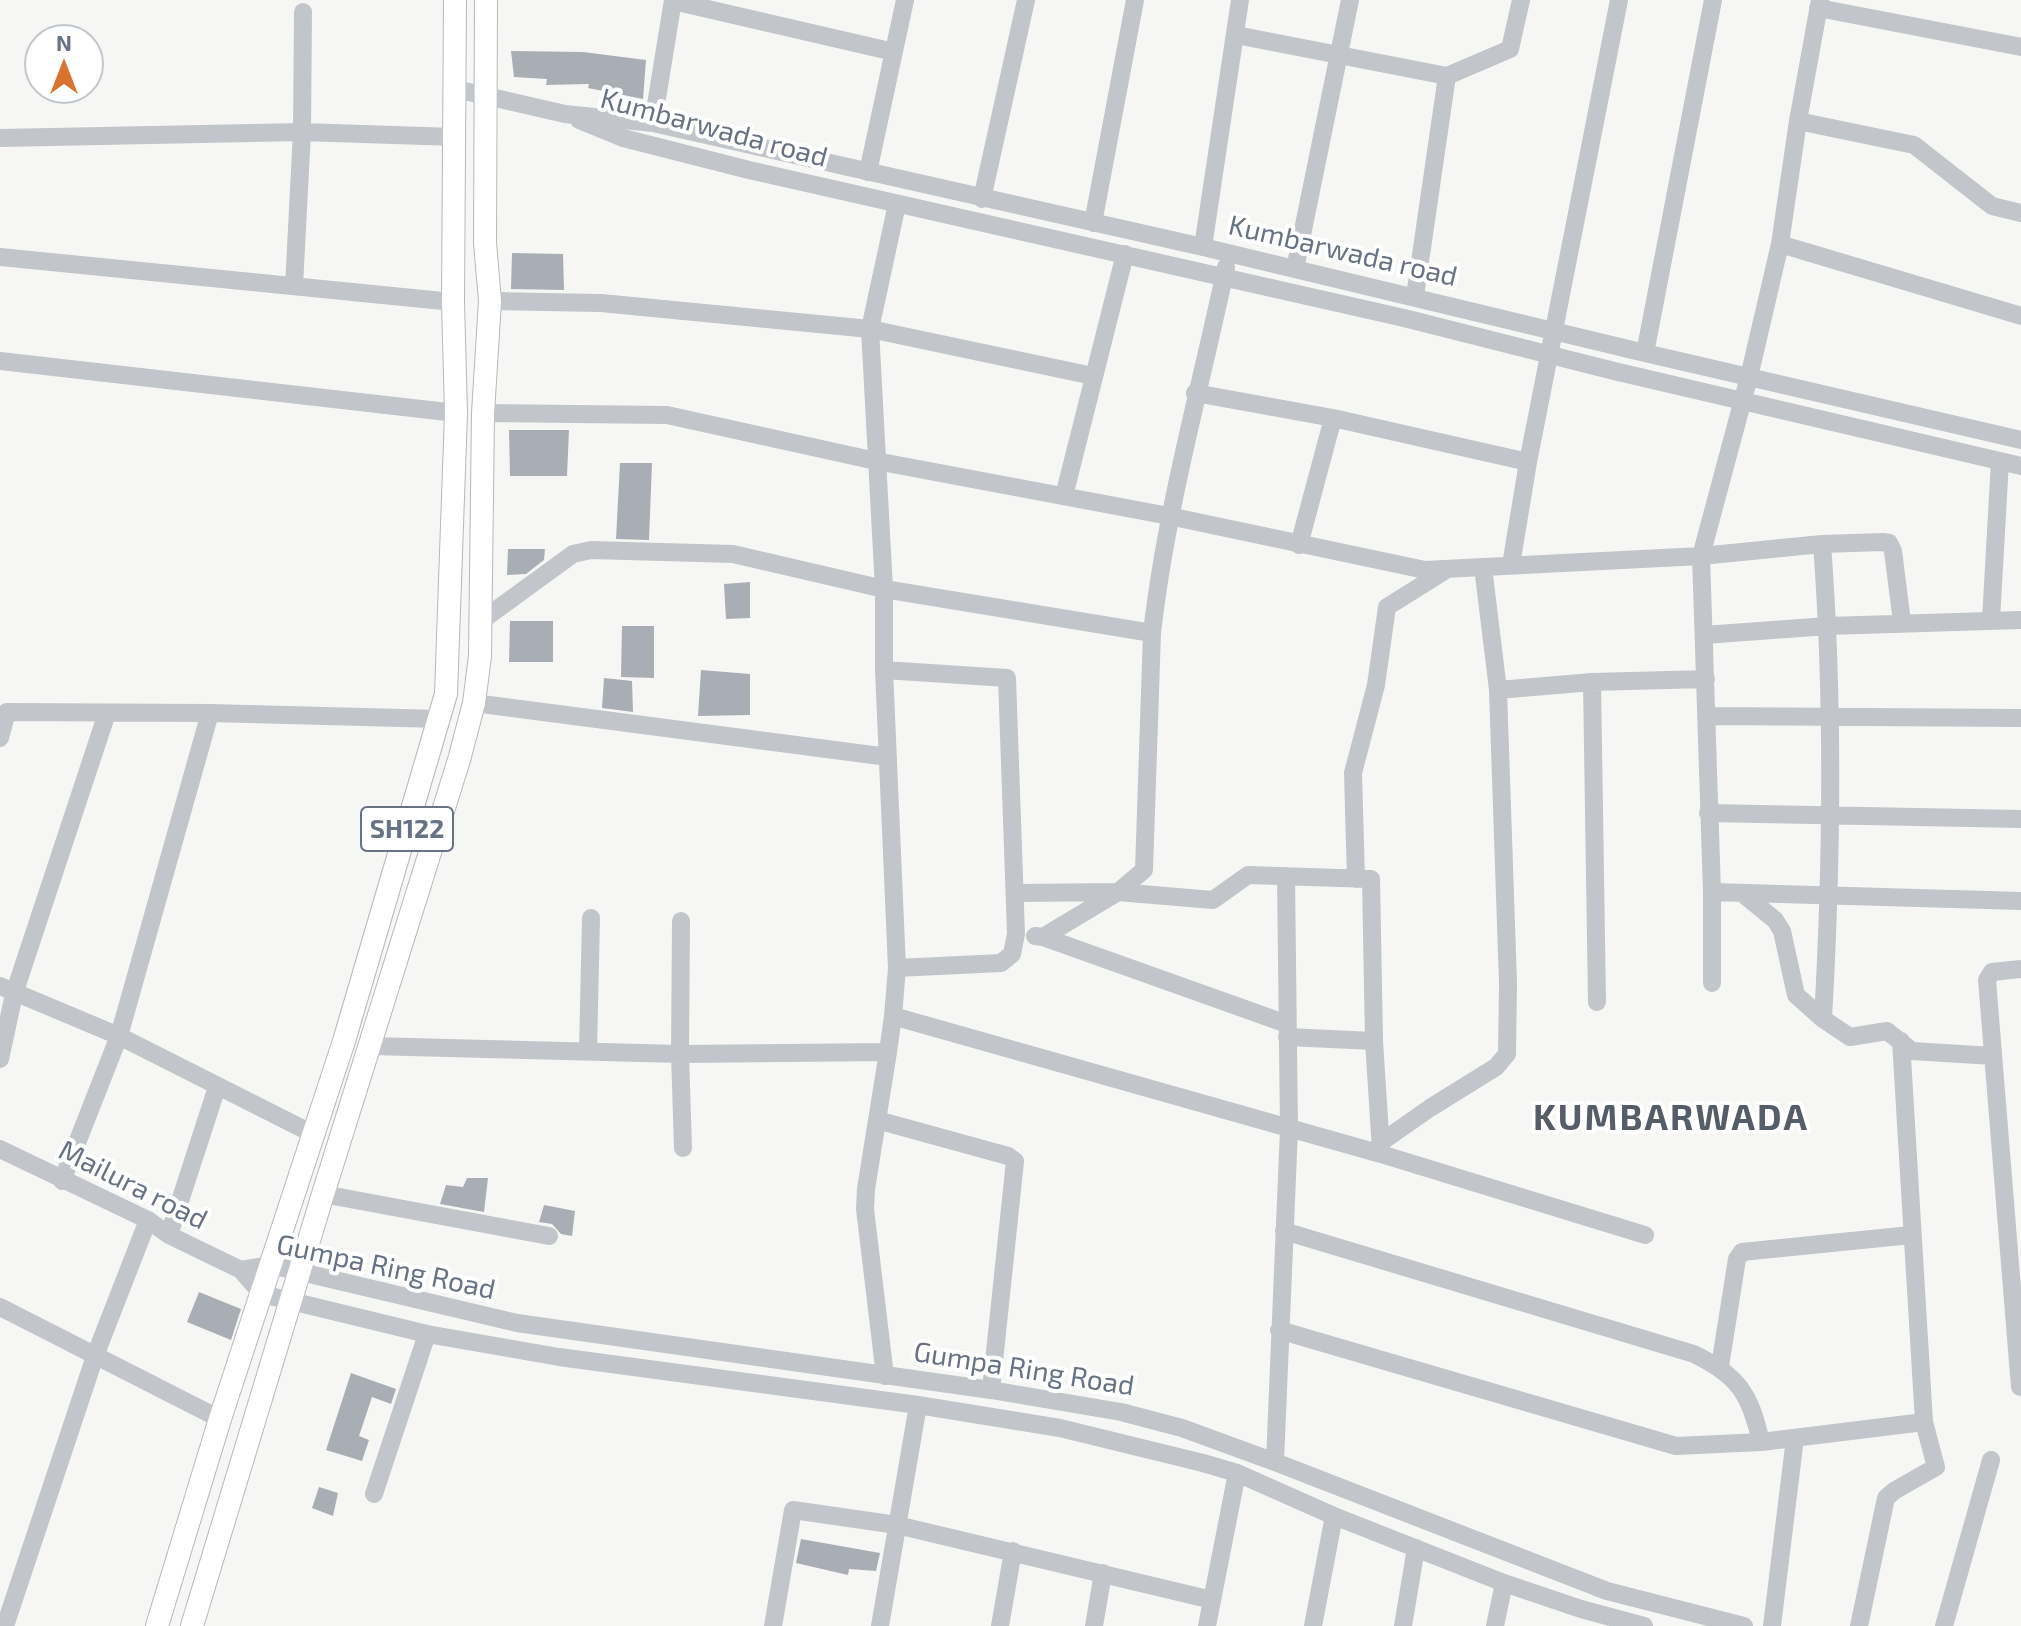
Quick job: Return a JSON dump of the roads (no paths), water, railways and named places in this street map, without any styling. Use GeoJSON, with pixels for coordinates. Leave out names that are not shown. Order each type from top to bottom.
{"type":"FeatureCollection","features":[{"type":"Feature","properties":{"kind":"main road","name":"SH122"},"geometry":{"type":"LineString","coordinates":[[157,1626],[220,1419],[344,1041],[440,719],[448,673],[456,413],[453,302],[455,0]]}},
{"type":"Feature","properties":{"kind":"main road"},"geometry":{"type":"LineString","coordinates":[[192,1626],[474,703],[480,656],[483,413],[490,301],[485,243],[486,0]]}},
{"type":"Feature","properties":{"kind":"street"},"geometry":{"type":"LineString","coordinates":[[653,123],[673,0],[894,52]]}},
{"type":"Feature","properties":{"kind":"street"},"geometry":{"type":"LineString","coordinates":[[868,172],[905,0]]}},
{"type":"Feature","properties":{"kind":"street"},"geometry":{"type":"LineString","coordinates":[[982,199],[1026,0]]}},
{"type":"Feature","properties":{"kind":"street"},"geometry":{"type":"LineString","coordinates":[[1093,223],[1135,0]]}},
{"type":"Feature","properties":{"kind":"street"},"geometry":{"type":"LineString","coordinates":[[1203,247],[1240,0]]}},
{"type":"Feature","properties":{"kind":"street"},"geometry":{"type":"LineString","coordinates":[[1295,269],[1350,0]]}},
{"type":"Feature","properties":{"kind":"street"},"geometry":{"type":"LineString","coordinates":[[1236,35],[1447,76],[1510,49],[1521,0]]}},
{"type":"Feature","properties":{"kind":"street"},"geometry":{"type":"LineString","coordinates":[[1511,565],[1553,331],[1619,0]]}},
{"type":"Feature","properties":{"kind":"street"},"geometry":{"type":"LineString","coordinates":[[1645,353],[1713,0]]}},
{"type":"Feature","properties":{"kind":"street"},"geometry":{"type":"LineString","coordinates":[[1712,983],[1701,556],[1749,377],[1780,244],[1819,4],[2021,47]]}},
{"type":"Feature","properties":{"kind":"street"},"geometry":{"type":"LineString","coordinates":[[294,286],[302,132],[303,12]]}},
{"type":"Feature","properties":{"kind":"street"},"geometry":{"type":"LineString","coordinates":[[1415,296],[1447,76]]}},
{"type":"Feature","properties":{"kind":"street"},"geometry":{"type":"LineString","coordinates":[[456,89],[565,114]]}},
{"type":"Feature","properties":{"kind":"street","name":"Kumbarwada road"},"geometry":{"type":"LineString","coordinates":[[565,114],[653,123],[1415,296],[2021,440]]}},
{"type":"Feature","properties":{"kind":"street","name":"Kumbarwada road"},"geometry":{"type":"LineString","coordinates":[[565,114],[623,138],[897,204],[1404,318],[2021,466]]}},
{"type":"Feature","properties":{"kind":"street"},"geometry":{"type":"LineString","coordinates":[[1798,121],[1914,145],[1992,206],[2021,213]]}},
{"type":"Feature","properties":{"kind":"street"},"geometry":{"type":"LineString","coordinates":[[0,138],[302,132],[455,137]]}},
{"type":"Feature","properties":{"kind":"street"},"geometry":{"type":"LineString","coordinates":[[885,1376],[865,1218],[866,1189],[888,1052],[897,968],[884,670],[884,589],[870,329],[897,204]]}},
{"type":"Feature","properties":{"kind":"street"},"geometry":{"type":"LineString","coordinates":[[1780,244],[2021,316]]}},
{"type":"Feature","properties":{"kind":"street"},"geometry":{"type":"LineString","coordinates":[[1043,937],[1118,892],[1142,873],[1144,867],[1152,633],[1169,516],[1229,253]]}},
{"type":"Feature","properties":{"kind":"street"},"geometry":{"type":"LineString","coordinates":[[1064,496],[1125,254]]}},
{"type":"Feature","properties":{"kind":"street"},"geometry":{"type":"LineString","coordinates":[[0,257],[453,302]]}},
{"type":"Feature","properties":{"kind":"street"},"geometry":{"type":"LineString","coordinates":[[490,301],[601,303],[870,329],[1093,376]]}},
{"type":"Feature","properties":{"kind":"street"},"geometry":{"type":"LineString","coordinates":[[0,361],[456,413]]}},
{"type":"Feature","properties":{"kind":"street"},"geometry":{"type":"LineString","coordinates":[[1195,393],[1333,418],[1528,462]]}},
{"type":"Feature","properties":{"kind":"street"},"geometry":{"type":"LineString","coordinates":[[483,413],[667,415],[876,461],[1169,516],[1425,570],[1701,556],[1822,544],[1889,543],[1893,551],[1902,622]]}},
{"type":"Feature","properties":{"kind":"street"},"geometry":{"type":"LineString","coordinates":[[1299,545],[1333,418]]}},
{"type":"Feature","properties":{"kind":"street"},"geometry":{"type":"LineString","coordinates":[[1991,620],[2000,461]]}},
{"type":"Feature","properties":{"kind":"street"},"geometry":{"type":"LineString","coordinates":[[1822,544],[1832,715],[1830,896],[1823,1019]]}},
{"type":"Feature","properties":{"kind":"street"},"geometry":{"type":"LineString","coordinates":[[481,621],[573,554],[591,550],[733,554],[884,589],[1152,633]]}},
{"type":"Feature","properties":{"kind":"street"},"geometry":{"type":"LineString","coordinates":[[1380,1149],[1430,1108],[1496,1067],[1507,1054],[1508,983],[1498,690],[1483,567]]}},
{"type":"Feature","properties":{"kind":"street"},"geometry":{"type":"LineString","coordinates":[[1356,879],[1353,773],[1376,685],[1387,607],[1448,568]]}},
{"type":"Feature","properties":{"kind":"street"},"geometry":{"type":"LineString","coordinates":[[1704,635],[1902,622],[2021,620]]}},
{"type":"Feature","properties":{"kind":"street"},"geometry":{"type":"LineString","coordinates":[[884,670],[1007,678],[1016,893],[1016,934],[1012,954],[1001,963],[897,968]]}},
{"type":"Feature","properties":{"kind":"street"},"geometry":{"type":"LineString","coordinates":[[1498,690],[1592,682],[1706,679]]}},
{"type":"Feature","properties":{"kind":"street"},"geometry":{"type":"LineString","coordinates":[[1592,682],[1597,1002]]}},
{"type":"Feature","properties":{"kind":"street"},"geometry":{"type":"LineString","coordinates":[[474,703],[888,757]]}},
{"type":"Feature","properties":{"kind":"street"},"geometry":{"type":"LineString","coordinates":[[0,738],[7,712],[440,719]]}},
{"type":"Feature","properties":{"kind":"street"},"geometry":{"type":"LineString","coordinates":[[0,1059],[7,990],[107,713]]}},
{"type":"Feature","properties":{"kind":"street"},"geometry":{"type":"LineString","coordinates":[[62,1181],[119,1036],[210,713]]}},
{"type":"Feature","properties":{"kind":"street"},"geometry":{"type":"LineString","coordinates":[[1706,716],[2021,718]]}},
{"type":"Feature","properties":{"kind":"street"},"geometry":{"type":"LineString","coordinates":[[1708,813],[2021,819]]}},
{"type":"Feature","properties":{"kind":"street"},"geometry":{"type":"LineString","coordinates":[[1016,893],[1118,892],[1213,900],[1248,875],[1371,879],[1380,1149]]}},
{"type":"Feature","properties":{"kind":"street"},"geometry":{"type":"LineString","coordinates":[[1275,1462],[1289,1129],[1286,876]]}},
{"type":"Feature","properties":{"kind":"street"},"geometry":{"type":"LineString","coordinates":[[1712,892],[2021,901]]}},
{"type":"Feature","properties":{"kind":"street"},"geometry":{"type":"LineString","coordinates":[[1742,893],[1779,926],[1784,936],[1794,991],[1823,1019],[1850,1037],[1887,1031],[1915,1051],[1993,1056]]}},
{"type":"Feature","properties":{"kind":"street"},"geometry":{"type":"LineString","coordinates":[[588,1051],[591,918]]}},
{"type":"Feature","properties":{"kind":"street"},"geometry":{"type":"LineString","coordinates":[[681,921],[683,1148]]}},
{"type":"Feature","properties":{"kind":"street"},"geometry":{"type":"LineString","coordinates":[[1016,934],[1043,937],[1287,1030],[1374,1041]]}},
{"type":"Feature","properties":{"kind":"street"},"geometry":{"type":"LineString","coordinates":[[2020,1387],[1988,975],[1998,970],[2021,969]]}},
{"type":"Feature","properties":{"kind":"street"},"geometry":{"type":"LineString","coordinates":[[7,990],[119,1036],[313,1134]]}},
{"type":"Feature","properties":{"kind":"street"},"geometry":{"type":"LineString","coordinates":[[893,1016],[1289,1129],[1380,1149],[1645,1235]]}},
{"type":"Feature","properties":{"kind":"street"},"geometry":{"type":"LineString","coordinates":[[1859,1626],[1886,1498],[1936,1467],[1924,1422],[1901,1041]]}},
{"type":"Feature","properties":{"kind":"street"},"geometry":{"type":"LineString","coordinates":[[371,1046],[680,1054],[888,1052]]}},
{"type":"Feature","properties":{"kind":"street"},"geometry":{"type":"LineString","coordinates":[[169,1235],[217,1087]]}},
{"type":"Feature","properties":{"kind":"street"},"geometry":{"type":"LineString","coordinates":[[877,1120],[1008,1156],[1015,1161],[991,1390]]}},
{"type":"Feature","properties":{"kind":"street","name":"Mailura road"},"geometry":{"type":"LineString","coordinates":[[0,1149],[148,1220],[169,1235],[241,1270]]}},
{"type":"Feature","properties":{"kind":"street"},"geometry":{"type":"LineString","coordinates":[[323,1194],[549,1236]]}},
{"type":"Feature","properties":{"kind":"street"},"geometry":{"type":"LineString","coordinates":[[5,1626],[95,1356],[148,1220]]}},
{"type":"Feature","properties":{"kind":"street"},"geometry":{"type":"LineString","coordinates":[[1284,1231],[1677,1347],[1720,1366],[1748,1398],[1761,1442]]}},
{"type":"Feature","properties":{"kind":"street"},"geometry":{"type":"LineString","coordinates":[[1720,1366],[1737,1259],[1742,1252],[1911,1235]]}},
{"type":"Feature","properties":{"kind":"street","name":"Gumpa Ring Road"},"geometry":{"type":"LineString","coordinates":[[241,1270],[271,1265],[517,1323],[991,1390],[1136,1415],[1182,1428],[1275,1462],[1596,1587],[1744,1626]]}},
{"type":"Feature","properties":{"kind":"street","name":"Gumpa Ring Road"},"geometry":{"type":"LineString","coordinates":[[241,1270],[262,1294],[427,1334],[559,1357],[918,1405],[1098,1436],[1237,1473],[1334,1516],[1504,1583],[1644,1626]]}},
{"type":"Feature","properties":{"kind":"street"},"geometry":{"type":"LineString","coordinates":[[0,1307],[220,1419]]}},
{"type":"Feature","properties":{"kind":"street"},"geometry":{"type":"LineString","coordinates":[[1279,1330],[1663,1443],[1687,1447],[1761,1442],[1924,1422]]}},
{"type":"Feature","properties":{"kind":"street"},"geometry":{"type":"LineString","coordinates":[[374,1494],[427,1334]]}},
{"type":"Feature","properties":{"kind":"street"},"geometry":{"type":"LineString","coordinates":[[880,1626],[918,1405]]}},
{"type":"Feature","properties":{"kind":"street"},"geometry":{"type":"LineString","coordinates":[[1772,1626],[1795,1438]]}},
{"type":"Feature","properties":{"kind":"street"},"geometry":{"type":"LineString","coordinates":[[1944,1626],[1991,1460]]}},
{"type":"Feature","properties":{"kind":"street"},"geometry":{"type":"LineString","coordinates":[[1207,1626],[1237,1473]]}},
{"type":"Feature","properties":{"kind":"street"},"geometry":{"type":"LineString","coordinates":[[773,1626],[792,1511],[897,1525],[1212,1600]]}},
{"type":"Feature","properties":{"kind":"street"},"geometry":{"type":"LineString","coordinates":[[1313,1626],[1334,1516]]}},
{"type":"Feature","properties":{"kind":"street"},"geometry":{"type":"LineString","coordinates":[[1403,1626],[1416,1548]]}},
{"type":"Feature","properties":{"kind":"street"},"geometry":{"type":"LineString","coordinates":[[1000,1626],[1013,1551]]}},
{"type":"Feature","properties":{"kind":"street"},"geometry":{"type":"LineString","coordinates":[[1094,1626],[1103,1573]]}},
{"type":"Feature","properties":{"kind":"street"},"geometry":{"type":"LineString","coordinates":[[1495,1626],[1504,1583]]}},
{"type":"Feature","properties":{"kind":"district","name":"KUMBARWADA"},"geometry":{"type":"Point","coordinates":[1671,1118]}}]}
